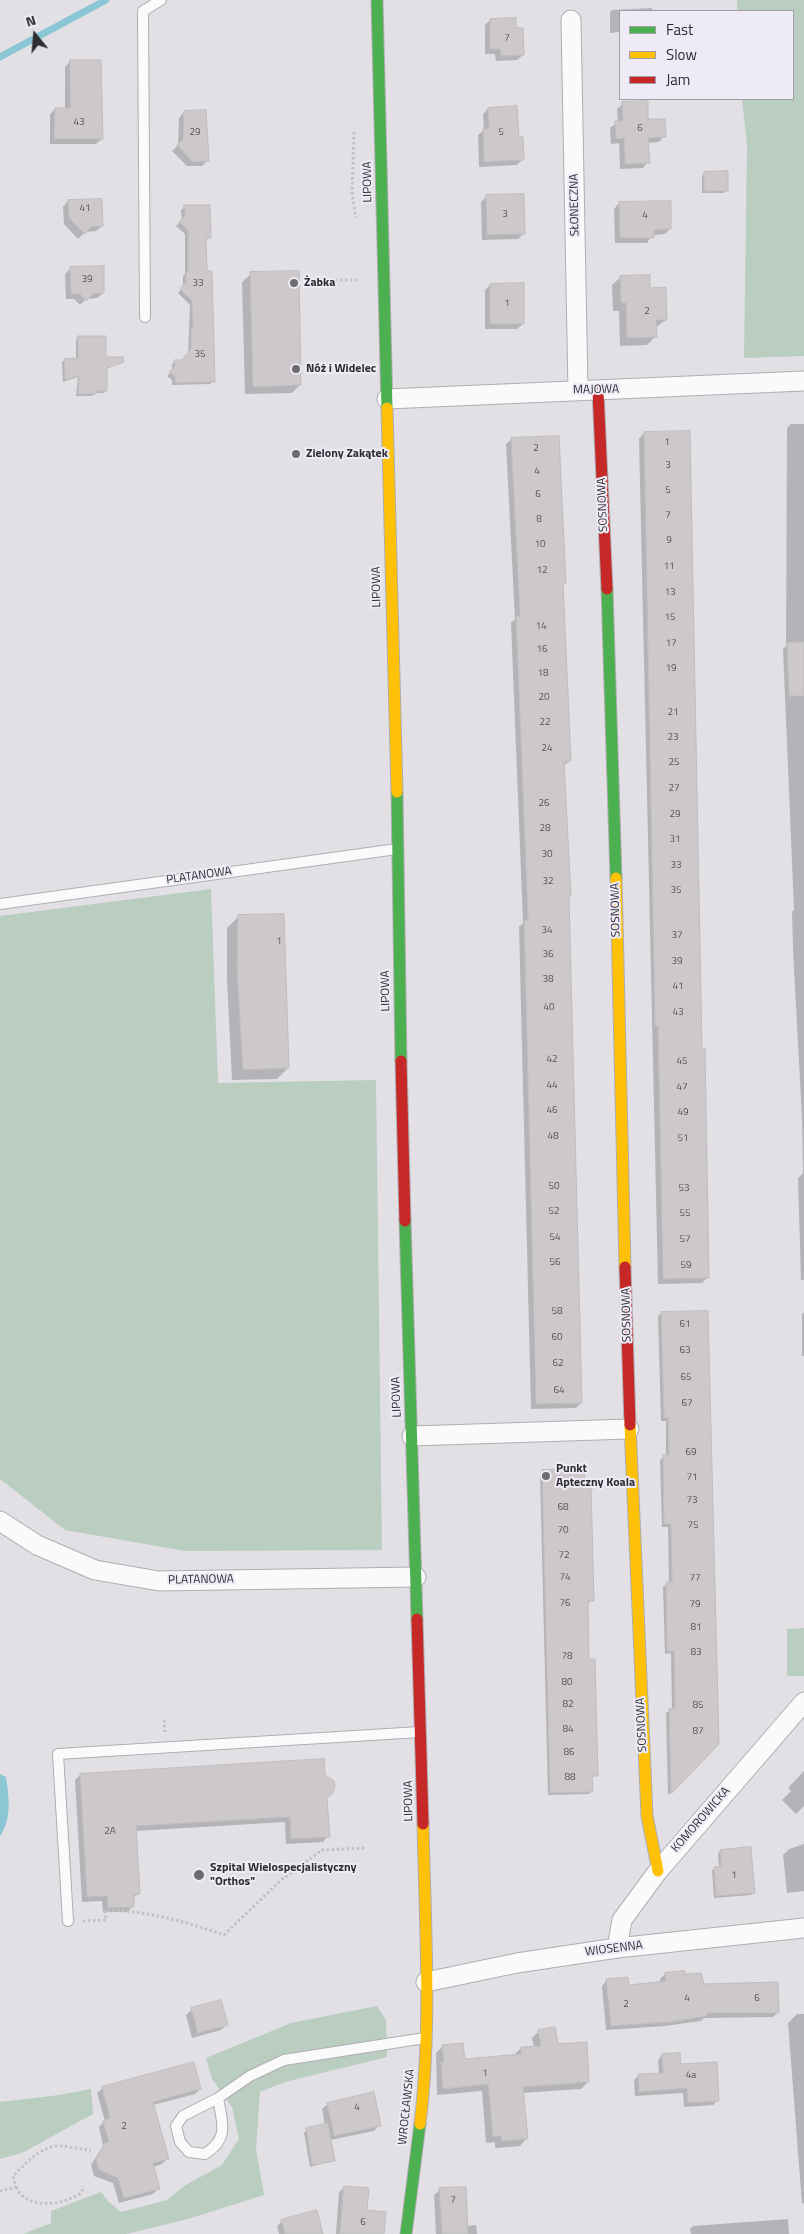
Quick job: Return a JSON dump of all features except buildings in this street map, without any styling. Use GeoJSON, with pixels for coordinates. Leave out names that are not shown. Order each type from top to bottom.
{"type":"FeatureCollection","features":[{"type":"Feature","properties":{"kind":"street","name":"LIPOWA"},"geometry":{"type":"LineString","coordinates":[[377,0],[398,849],[403,1173],[421,1732],[426,1982]]}},
{"type":"Feature","properties":{"kind":"street","name":"SŁONECZNA"},"geometry":{"type":"LineString","coordinates":[[571,20],[578,390]]}},
{"type":"Feature","properties":{"kind":"street","name":"MAJOWA"},"geometry":{"type":"LineString","coordinates":[[387,398],[578,390],[598,391],[804,381]]}},
{"type":"Feature","properties":{"kind":"street","name":"SOSNOWA"},"geometry":{"type":"LineString","coordinates":[[598,391],[612,741],[629,1429],[647,1806],[658,1871]]}},
{"type":"Feature","properties":{"kind":"street"},"geometry":{"type":"LineString","coordinates":[[412,1436],[629,1429]]}},
{"type":"Feature","properties":{"kind":"street","name":"PLATANOWA"},"geometry":{"type":"LineString","coordinates":[[0,1520],[37,1545],[95,1570],[159,1581],[416,1577]]}},
{"type":"Feature","properties":{"kind":"street","name":"KOMOROWICKA"},"geometry":{"type":"LineString","coordinates":[[617,1948],[622,1920],[658,1871],[804,1702]]}},
{"type":"Feature","properties":{"kind":"street","name":"WIOSENNA"},"geometry":{"type":"LineString","coordinates":[[426,1982],[517,1963],[617,1948],[804,1928]]}},
{"type":"Feature","properties":{"kind":"street","name":"WROCŁAWSKA"},"geometry":{"type":"LineString","coordinates":[[406,2234],[424,2089],[426,1982]]}},
{"type":"Feature","properties":{"kind":"lane"},"geometry":{"type":"LineString","coordinates":[[145,317],[143,11],[161,0]]}},
{"type":"Feature","properties":{"kind":"lane","name":"PLATANOWA"},"geometry":{"type":"LineString","coordinates":[[0,904],[398,849]]}},
{"type":"Feature","properties":{"kind":"lane"},"geometry":{"type":"LineString","coordinates":[[68,1921],[58,1754],[421,1732]]}},
{"type":"Feature","properties":{"kind":"lane"},"geometry":{"type":"LineString","coordinates":[[218,2098],[223,2121],[222,2135],[217,2146],[205,2154],[189,2152],[180,2142],[176,2126],[183,2116],[218,2098],[250,2076],[284,2060],[426,2038]]}},
{"type":"Feature","properties":{"kind":"path"},"geometry":{"type":"LineString","coordinates":[[325,280],[359,280]]}},
{"type":"Feature","properties":{"kind":"path"},"geometry":{"type":"LineString","coordinates":[[319,456],[363,456]]}},
{"type":"Feature","properties":{"kind":"path"},"geometry":{"type":"LineString","coordinates":[[68,1921],[106,1920],[105,1910],[135,1910],[176,1918],[224,1935],[281,1880],[322,1850],[365,1848]]}},
{"type":"Feature","properties":{"kind":"path"},"geometry":{"type":"LineString","coordinates":[[83,2186],[82,2192],[74,2199],[61,2203],[44,2203],[28,2200],[16,2187],[13,2176],[27,2161],[48,2149],[60,2146],[91,2150]]}},
{"type":"Feature","properties":{"kind":"path"},"geometry":{"type":"LineString","coordinates":[[0,2191],[16,2187]]}},
{"type":"Feature","properties":{"kind":"green space"},"geometry":{"type":"Polygon","coordinates":[[[737,0],[804,0],[804,356],[744,358],[747,145],[742,100],[794,100],[794,10],[737,10],[737,0]]]}},
{"type":"Feature","properties":{"kind":"green space"},"geometry":{"type":"Polygon","coordinates":[[[211,889],[218,1083],[376,1080],[382,1550],[185,1551],[65,1530],[0,1479],[0,916],[211,889]]]}},
{"type":"Feature","properties":{"kind":"green space"},"geometry":{"type":"Polygon","coordinates":[[[804,1628],[804,1676],[787,1676],[787,1629],[804,1628]]]}},
{"type":"Feature","properties":{"kind":"green space"},"geometry":{"type":"Polygon","coordinates":[[[377,2006],[386,2020],[387,2057],[285,2082],[260,2092],[256,2149],[264,2195],[188,2219],[126,2234],[23,2234],[51,2223],[51,2211],[101,2192],[121,2212],[167,2200],[184,2186],[222,2165],[239,2139],[232,2107],[212,2079],[206,2058],[291,2023],[377,2006]]]}},
{"type":"Feature","properties":{"kind":"green space"},"geometry":{"type":"Polygon","coordinates":[[[91,2089],[93,2114],[22,2153],[0,2159],[0,2102],[91,2089]]]}},
{"type":"Feature","properties":{"kind":"water"},"geometry":{"type":"Polygon","coordinates":[[[0,1774],[6,1777],[9,1808],[4,1829],[0,1836],[0,1774]]]}},
{"type":"Feature","properties":{"kind":"waterway"},"geometry":{"type":"LineString","coordinates":[[0,57],[106,0]]}},
{"type":"Feature","properties":{"kind":"traffic: fast"},"geometry":{"type":"LineString","coordinates":[[377,0],[387,408]]}},
{"type":"Feature","properties":{"kind":"traffic: fast"},"geometry":{"type":"LineString","coordinates":[[607,589],[616,878]]}},
{"type":"Feature","properties":{"kind":"traffic: fast"},"geometry":{"type":"LineString","coordinates":[[397,792],[401,1061]]}},
{"type":"Feature","properties":{"kind":"traffic: fast"},"geometry":{"type":"LineString","coordinates":[[405,1221],[417,1619]]}},
{"type":"Feature","properties":{"kind":"traffic: fast"},"geometry":{"type":"LineString","coordinates":[[406,2234],[420,2124]]}},
{"type":"Feature","properties":{"kind":"traffic: slow"},"geometry":{"type":"LineString","coordinates":[[387,408],[397,792]]}},
{"type":"Feature","properties":{"kind":"traffic: slow"},"geometry":{"type":"LineString","coordinates":[[616,878],[625,1267]]}},
{"type":"Feature","properties":{"kind":"traffic: slow"},"geometry":{"type":"LineString","coordinates":[[630,1425],[647,1816],[658,1871]]}},
{"type":"Feature","properties":{"kind":"traffic: slow"},"geometry":{"type":"LineString","coordinates":[[420,2124],[424,2087],[427,2012],[423,1824]]}},
{"type":"Feature","properties":{"kind":"traffic: jam"},"geometry":{"type":"LineString","coordinates":[[598,391],[607,589]]}},
{"type":"Feature","properties":{"kind":"traffic: jam"},"geometry":{"type":"LineString","coordinates":[[401,1061],[405,1221]]}},
{"type":"Feature","properties":{"kind":"traffic: jam"},"geometry":{"type":"LineString","coordinates":[[625,1267],[630,1425]]}},
{"type":"Feature","properties":{"kind":"traffic: jam"},"geometry":{"type":"LineString","coordinates":[[417,1619],[423,1824]]}},
{"type":"Feature","properties":{"kind":"place","name":"Żabka"},"geometry":{"type":"Point","coordinates":[294,283]}},
{"type":"Feature","properties":{"kind":"place","name":"Nóż i Widelec"},"geometry":{"type":"Point","coordinates":[296,369]}},
{"type":"Feature","properties":{"kind":"place","name":"Zielony Zakątek"},"geometry":{"type":"Point","coordinates":[296,454]}},
{"type":"Feature","properties":{"kind":"place","name":"Punkt Apteczny Koala"},"geometry":{"type":"Point","coordinates":[546,1476]}},
{"type":"Feature","properties":{"kind":"place","name":"Szpital Wielospecjalistyczny \"Orthos\""},"geometry":{"type":"Point","coordinates":[199,1875]}}]}
